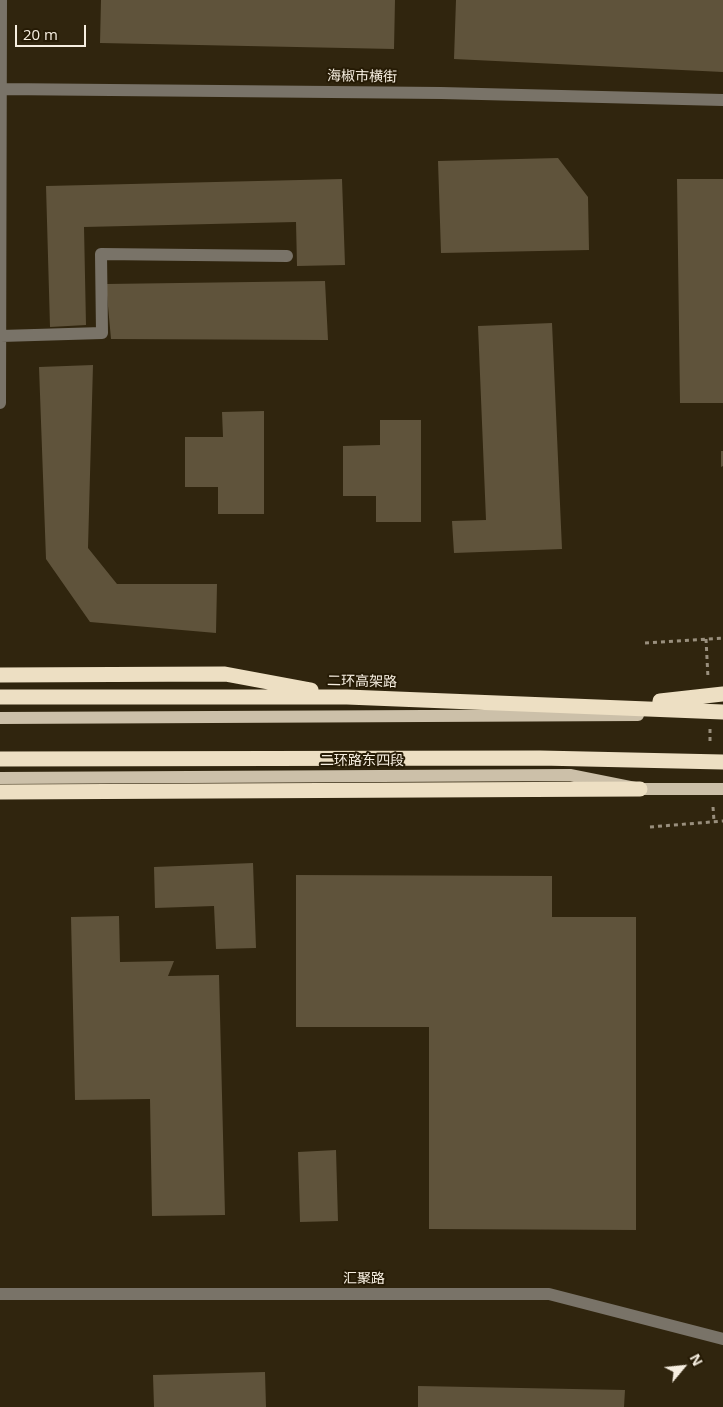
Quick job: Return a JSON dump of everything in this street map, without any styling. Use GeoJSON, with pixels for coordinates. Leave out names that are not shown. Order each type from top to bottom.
{"type":"FeatureCollection","features":[{"type":"Feature","properties":{"kind":"highway"},"geometry":{"type":"LineString","coordinates":[[0,675],[225,674],[347,697]]}},
{"type":"Feature","properties":{"kind":"highway"},"geometry":{"type":"LineString","coordinates":[[609,706],[723,694]]}},
{"type":"Feature","properties":{"kind":"highway","name":"二环高架路"},"geometry":{"type":"LineString","coordinates":[[0,697],[347,697],[609,706],[723,713]]}},
{"type":"Feature","properties":{"kind":"highway"},"geometry":{"type":"LineString","coordinates":[[0,759],[540,758],[723,762]]}},
{"type":"Feature","properties":{"kind":"highway"},"geometry":{"type":"LineString","coordinates":[[0,792],[640,789]]}},
{"type":"Feature","properties":{"kind":"main road"},"geometry":{"type":"LineString","coordinates":[[0,718],[483,717],[723,713]]}},
{"type":"Feature","properties":{"kind":"main road","name":"二环路东四段"},"geometry":{"type":"LineString","coordinates":[[0,778],[570,775],[640,789],[723,789]]}},
{"type":"Feature","properties":{"kind":"street"},"geometry":{"type":"LineString","coordinates":[[0,403],[1,0]]}},
{"type":"Feature","properties":{"kind":"street","name":"海椒市横街"},"geometry":{"type":"LineString","coordinates":[[2,89],[441,93],[723,100]]}},
{"type":"Feature","properties":{"kind":"street"},"geometry":{"type":"LineString","coordinates":[[1,336],[102,334],[101,254],[287,256]]}},
{"type":"Feature","properties":{"kind":"street","name":"汇聚路"},"geometry":{"type":"LineString","coordinates":[[0,1294],[548,1294],[723,1339]]}},
{"type":"Feature","properties":{"kind":"path"},"geometry":{"type":"LineString","coordinates":[[645,643],[723,638]]}},
{"type":"Feature","properties":{"kind":"path"},"geometry":{"type":"LineString","coordinates":[[650,828],[723,821]]}},
{"type":"Feature","properties":{"kind":"building"},"geometry":{"type":"Polygon","coordinates":[[[101,0],[395,0],[394,49],[100,43],[101,0]]]}},
{"type":"Feature","properties":{"kind":"building"},"geometry":{"type":"Polygon","coordinates":[[[456,0],[723,0],[723,72],[454,59],[456,0]]]}},
{"type":"Feature","properties":{"kind":"building"},"geometry":{"type":"Polygon","coordinates":[[[558,158],[588,197],[589,250],[441,253],[438,161],[558,158]]]}},
{"type":"Feature","properties":{"kind":"building"},"geometry":{"type":"Polygon","coordinates":[[[342,179],[345,265],[297,266],[296,222],[84,227],[86,325],[50,327],[46,186],[342,179]]]}},
{"type":"Feature","properties":{"kind":"building"},"geometry":{"type":"Polygon","coordinates":[[[677,179],[723,179],[723,403],[680,403],[677,179]]]}},
{"type":"Feature","properties":{"kind":"building"},"geometry":{"type":"Polygon","coordinates":[[[325,281],[328,340],[111,339],[106,284],[325,281]]]}},
{"type":"Feature","properties":{"kind":"building"},"geometry":{"type":"Polygon","coordinates":[[[552,323],[562,549],[454,553],[452,521],[486,520],[478,326],[552,323]]]}},
{"type":"Feature","properties":{"kind":"building"},"geometry":{"type":"Polygon","coordinates":[[[93,365],[88,548],[117,584],[217,584],[216,633],[90,622],[46,559],[39,367],[93,365]]]}},
{"type":"Feature","properties":{"kind":"building"},"geometry":{"type":"Polygon","coordinates":[[[264,411],[264,514],[218,514],[218,487],[185,487],[185,437],[223,437],[222,412],[264,411]]]}},
{"type":"Feature","properties":{"kind":"building"},"geometry":{"type":"Polygon","coordinates":[[[380,420],[421,420],[421,522],[376,522],[376,496],[343,496],[343,446],[380,445],[380,420]]]}},
{"type":"Feature","properties":{"kind":"building"},"geometry":{"type":"Polygon","coordinates":[[[721,451],[723,451],[723,466],[721,467],[721,451]]]}},
{"type":"Feature","properties":{"kind":"building"},"geometry":{"type":"Polygon","coordinates":[[[253,863],[256,948],[216,949],[214,906],[155,908],[154,867],[253,863]]]}},
{"type":"Feature","properties":{"kind":"building"},"geometry":{"type":"Polygon","coordinates":[[[296,875],[552,876],[552,917],[636,917],[636,1230],[429,1229],[429,1027],[296,1027],[296,875]]]}},
{"type":"Feature","properties":{"kind":"building"},"geometry":{"type":"Polygon","coordinates":[[[119,916],[120,962],[174,961],[168,976],[219,975],[225,1215],[152,1216],[150,1099],[75,1100],[71,917],[119,916]]]}},
{"type":"Feature","properties":{"kind":"building"},"geometry":{"type":"Polygon","coordinates":[[[336,1150],[338,1221],[300,1222],[298,1152],[336,1150]]]}},
{"type":"Feature","properties":{"kind":"building"},"geometry":{"type":"Polygon","coordinates":[[[265,1372],[266,1407],[154,1407],[153,1375],[265,1372]]]}},
{"type":"Feature","properties":{"kind":"building"},"geometry":{"type":"Polygon","coordinates":[[[418,1386],[625,1390],[624,1407],[418,1407],[418,1386]]]}}]}
